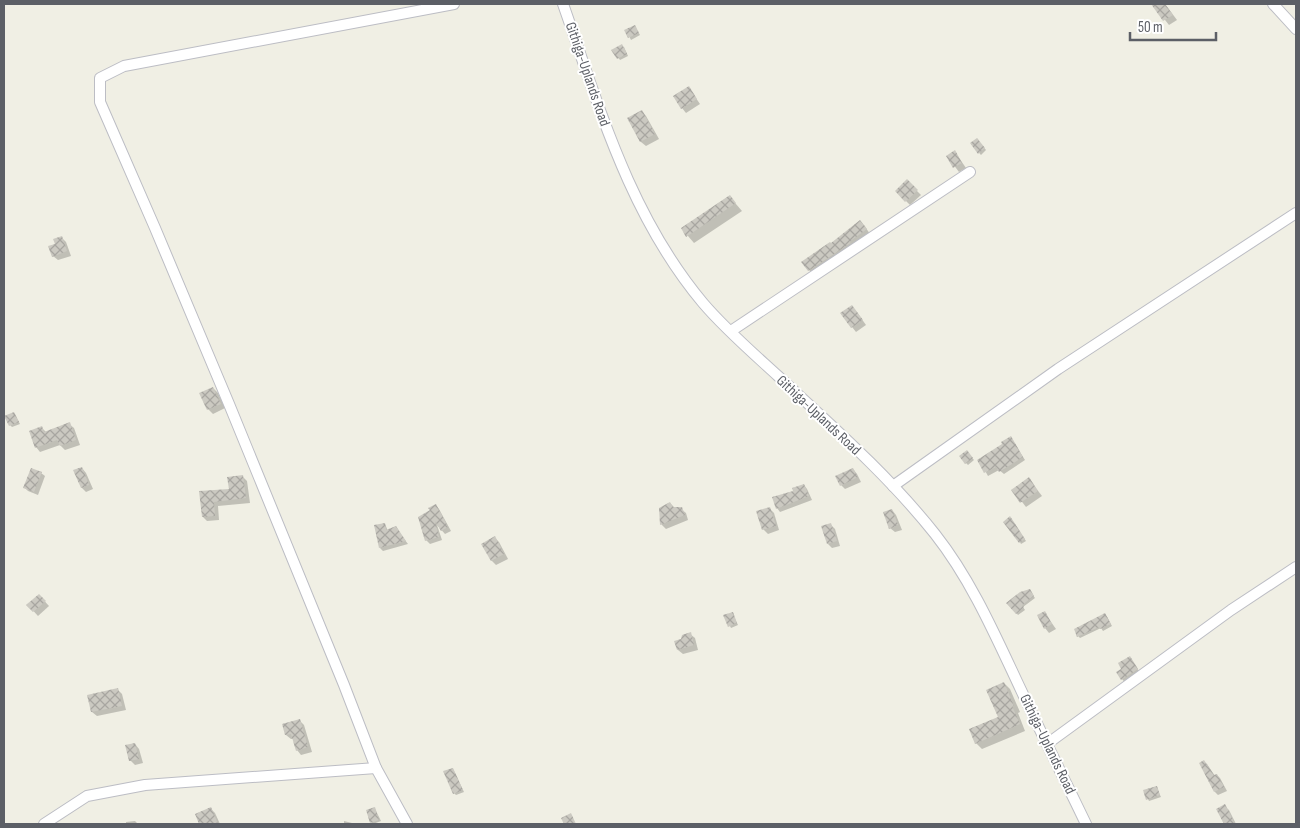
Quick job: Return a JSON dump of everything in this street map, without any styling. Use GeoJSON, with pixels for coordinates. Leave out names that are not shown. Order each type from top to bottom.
{"type":"FeatureCollection","features":[{"type":"Feature","properties":{"kind":"street"},"geometry":{"type":"LineString","coordinates":[[407,824],[376,768],[225,395],[100,102],[100,78],[124,66],[454,4]]}},
{"type":"Feature","properties":{"kind":"street","name":"Githiga-Uplands Road"},"geometry":{"type":"LineString","coordinates":[[563,4],[612,144],[654,235],[680,274],[704,304],[893,486],[936,535],[964,576],[988,619],[1086,824]]}},
{"type":"Feature","properties":{"kind":"street"},"geometry":{"type":"LineString","coordinates":[[1273,4],[1296,29]]}},
{"type":"Feature","properties":{"kind":"street"},"geometry":{"type":"LineString","coordinates":[[731,331],[970,172]]}},
{"type":"Feature","properties":{"kind":"street"},"geometry":{"type":"LineString","coordinates":[[893,486],[1058,369],[1296,213]]}},
{"type":"Feature","properties":{"kind":"street"},"geometry":{"type":"LineString","coordinates":[[1047,744],[1231,610],[1296,567]]}},
{"type":"Feature","properties":{"kind":"street"},"geometry":{"type":"LineString","coordinates":[[44,824],[87,796],[145,785],[376,768]]}},
{"type":"Feature","properties":{"kind":"building"},"geometry":{"type":"Polygon","coordinates":[[[1151,4],[1165,4],[1173,15],[1163,21],[1151,4]]]}},
{"type":"Feature","properties":{"kind":"building"},"geometry":{"type":"Polygon","coordinates":[[[635,25],[639,33],[628,38],[624,30],[635,25]]]}},
{"type":"Feature","properties":{"kind":"building"},"geometry":{"type":"Polygon","coordinates":[[[622,44],[627,54],[617,59],[611,50],[622,44]]]}},
{"type":"Feature","properties":{"kind":"building"},"geometry":{"type":"Polygon","coordinates":[[[689,86],[697,99],[681,109],[673,96],[689,86]]]}},
{"type":"Feature","properties":{"kind":"building"},"geometry":{"type":"Polygon","coordinates":[[[642,110],[655,134],[640,142],[627,118],[642,110]]]}},
{"type":"Feature","properties":{"kind":"building"},"geometry":{"type":"Polygon","coordinates":[[[977,138],[985,148],[978,154],[970,143],[977,138]]]}},
{"type":"Feature","properties":{"kind":"building"},"geometry":{"type":"Polygon","coordinates":[[[955,150],[962,163],[953,168],[946,156],[955,150]]]}},
{"type":"Feature","properties":{"kind":"building"},"geometry":{"type":"Polygon","coordinates":[[[907,179],[918,190],[905,202],[895,191],[907,179]]]}},
{"type":"Feature","properties":{"kind":"building"},"geometry":{"type":"Polygon","coordinates":[[[730,195],[736,203],[686,237],[681,228],[730,195]]]}},
{"type":"Feature","properties":{"kind":"building"},"geometry":{"type":"Polygon","coordinates":[[[860,220],[867,229],[849,242],[851,243],[808,271],[801,262],[831,243],[860,220]]]}},
{"type":"Feature","properties":{"kind":"building"},"geometry":{"type":"Polygon","coordinates":[[[62,236],[67,251],[52,257],[48,246],[55,244],[53,239],[62,236]]]}},
{"type":"Feature","properties":{"kind":"building"},"geometry":{"type":"Polygon","coordinates":[[[852,305],[863,320],[851,328],[840,313],[852,305]]]}},
{"type":"Feature","properties":{"kind":"building"},"geometry":{"type":"Polygon","coordinates":[[[213,387],[221,404],[207,410],[199,393],[213,387]]]}},
{"type":"Feature","properties":{"kind":"building"},"geometry":{"type":"Polygon","coordinates":[[[14,412],[19,422],[9,426],[4,416],[14,412]]]}},
{"type":"Feature","properties":{"kind":"building"},"geometry":{"type":"Polygon","coordinates":[[[70,422],[76,440],[60,446],[57,440],[35,448],[29,431],[42,426],[44,432],[70,422]]]}},
{"type":"Feature","properties":{"kind":"building"},"geometry":{"type":"Polygon","coordinates":[[[1011,436],[1023,457],[999,472],[996,467],[984,473],[977,460],[1011,436]]]}},
{"type":"Feature","properties":{"kind":"building"},"geometry":{"type":"Polygon","coordinates":[[[967,450],[973,458],[965,464],[959,456],[967,450]]]}},
{"type":"Feature","properties":{"kind":"building"},"geometry":{"type":"Polygon","coordinates":[[[82,467],[89,485],[81,488],[73,470],[82,467]]]}},
{"type":"Feature","properties":{"kind":"building"},"geometry":{"type":"Polygon","coordinates":[[[31,468],[42,472],[34,492],[23,488],[31,468]]]}},
{"type":"Feature","properties":{"kind":"building"},"geometry":{"type":"Polygon","coordinates":[[[853,468],[858,477],[840,486],[835,476],[853,468]]]}},
{"type":"Feature","properties":{"kind":"building"},"geometry":{"type":"Polygon","coordinates":[[[243,475],[246,498],[214,502],[215,516],[202,517],[199,491],[229,489],[227,477],[243,475]]]}},
{"type":"Feature","properties":{"kind":"building"},"geometry":{"type":"Polygon","coordinates":[[[1029,477],[1038,491],[1020,503],[1011,490],[1029,477]]]}},
{"type":"Feature","properties":{"kind":"building"},"geometry":{"type":"Polygon","coordinates":[[[804,484],[809,496],[776,509],[772,497],[793,491],[792,488],[804,484]]]}},
{"type":"Feature","properties":{"kind":"building"},"geometry":{"type":"Polygon","coordinates":[[[670,502],[673,507],[682,507],[685,515],[660,525],[659,508],[670,502]]]}},
{"type":"Feature","properties":{"kind":"building"},"geometry":{"type":"Polygon","coordinates":[[[436,504],[448,527],[441,531],[435,521],[439,537],[425,541],[418,517],[436,504]]]}},
{"type":"Feature","properties":{"kind":"building"},"geometry":{"type":"Polygon","coordinates":[[[770,507],[776,526],[762,530],[756,511],[770,507]]]}},
{"type":"Feature","properties":{"kind":"building"},"geometry":{"type":"Polygon","coordinates":[[[892,509],[898,525],[889,529],[883,512],[892,509]]]}},
{"type":"Feature","properties":{"kind":"building"},"geometry":{"type":"Polygon","coordinates":[[[1010,516],[1025,539],[1019,543],[1003,522],[1010,516]]]}},
{"type":"Feature","properties":{"kind":"building"},"geometry":{"type":"Polygon","coordinates":[[[385,523],[386,530],[396,526],[406,541],[379,548],[374,525],[385,523]]]}},
{"type":"Feature","properties":{"kind":"building"},"geometry":{"type":"Polygon","coordinates":[[[831,523],[837,541],[827,544],[821,526],[831,523]]]}},
{"type":"Feature","properties":{"kind":"building"},"geometry":{"type":"Polygon","coordinates":[[[495,536],[504,554],[491,561],[481,544],[495,536]]]}},
{"type":"Feature","properties":{"kind":"building"},"geometry":{"type":"Polygon","coordinates":[[[1030,589],[1034,596],[1022,605],[1024,607],[1016,614],[1006,603],[1020,592],[1030,589]]]}},
{"type":"Feature","properties":{"kind":"building"},"geometry":{"type":"Polygon","coordinates":[[[39,594],[46,601],[33,612],[26,605],[39,594]]]}},
{"type":"Feature","properties":{"kind":"building"},"geometry":{"type":"Polygon","coordinates":[[[1045,611],[1052,624],[1044,629],[1037,615],[1045,611]]]}},
{"type":"Feature","properties":{"kind":"building"},"geometry":{"type":"Polygon","coordinates":[[[733,612],[737,623],[728,627],[723,615],[733,612]]]}},
{"type":"Feature","properties":{"kind":"building"},"geometry":{"type":"Polygon","coordinates":[[[1105,613],[1111,624],[1077,637],[1074,629],[1105,613]]]}},
{"type":"Feature","properties":{"kind":"building"},"geometry":{"type":"Polygon","coordinates":[[[691,632],[694,645],[677,650],[674,641],[681,639],[682,635],[691,632]]]}},
{"type":"Feature","properties":{"kind":"building"},"geometry":{"type":"Polygon","coordinates":[[[1130,656],[1138,669],[1121,680],[1116,672],[1121,669],[1118,663],[1130,656]]]}},
{"type":"Feature","properties":{"kind":"building"},"geometry":{"type":"Polygon","coordinates":[[[1004,682],[1020,724],[975,744],[969,729],[998,717],[986,690],[1004,682]]]}},
{"type":"Feature","properties":{"kind":"building"},"geometry":{"type":"Polygon","coordinates":[[[118,688],[122,706],[91,712],[87,695],[118,688]]]}},
{"type":"Feature","properties":{"kind":"building"},"geometry":{"type":"Polygon","coordinates":[[[300,719],[308,747],[296,751],[291,734],[285,735],[282,724],[300,719]]]}},
{"type":"Feature","properties":{"kind":"building"},"geometry":{"type":"Polygon","coordinates":[[[135,743],[139,759],[129,761],[125,745],[135,743]]]}},
{"type":"Feature","properties":{"kind":"building"},"geometry":{"type":"Polygon","coordinates":[[[1204,760],[1214,775],[1217,774],[1224,787],[1214,792],[1199,763],[1204,760]]]}},
{"type":"Feature","properties":{"kind":"building"},"geometry":{"type":"Polygon","coordinates":[[[453,768],[463,790],[453,794],[443,771],[453,768]]]}},
{"type":"Feature","properties":{"kind":"building"},"geometry":{"type":"Polygon","coordinates":[[[1157,786],[1160,795],[1146,800],[1143,790],[1157,786]]]}},
{"type":"Feature","properties":{"kind":"building"},"geometry":{"type":"Polygon","coordinates":[[[1225,804],[1235,824],[1224,824],[1216,809],[1225,804]]]}},
{"type":"Feature","properties":{"kind":"building"},"geometry":{"type":"Polygon","coordinates":[[[211,807],[218,824],[199,824],[195,814],[211,807]]]}},
{"type":"Feature","properties":{"kind":"building"},"geometry":{"type":"Polygon","coordinates":[[[375,807],[379,820],[370,823],[366,810],[375,807]]]}},
{"type":"Feature","properties":{"kind":"building"},"geometry":{"type":"Polygon","coordinates":[[[571,813],[576,824],[564,824],[561,818],[571,813]]]}}]}
